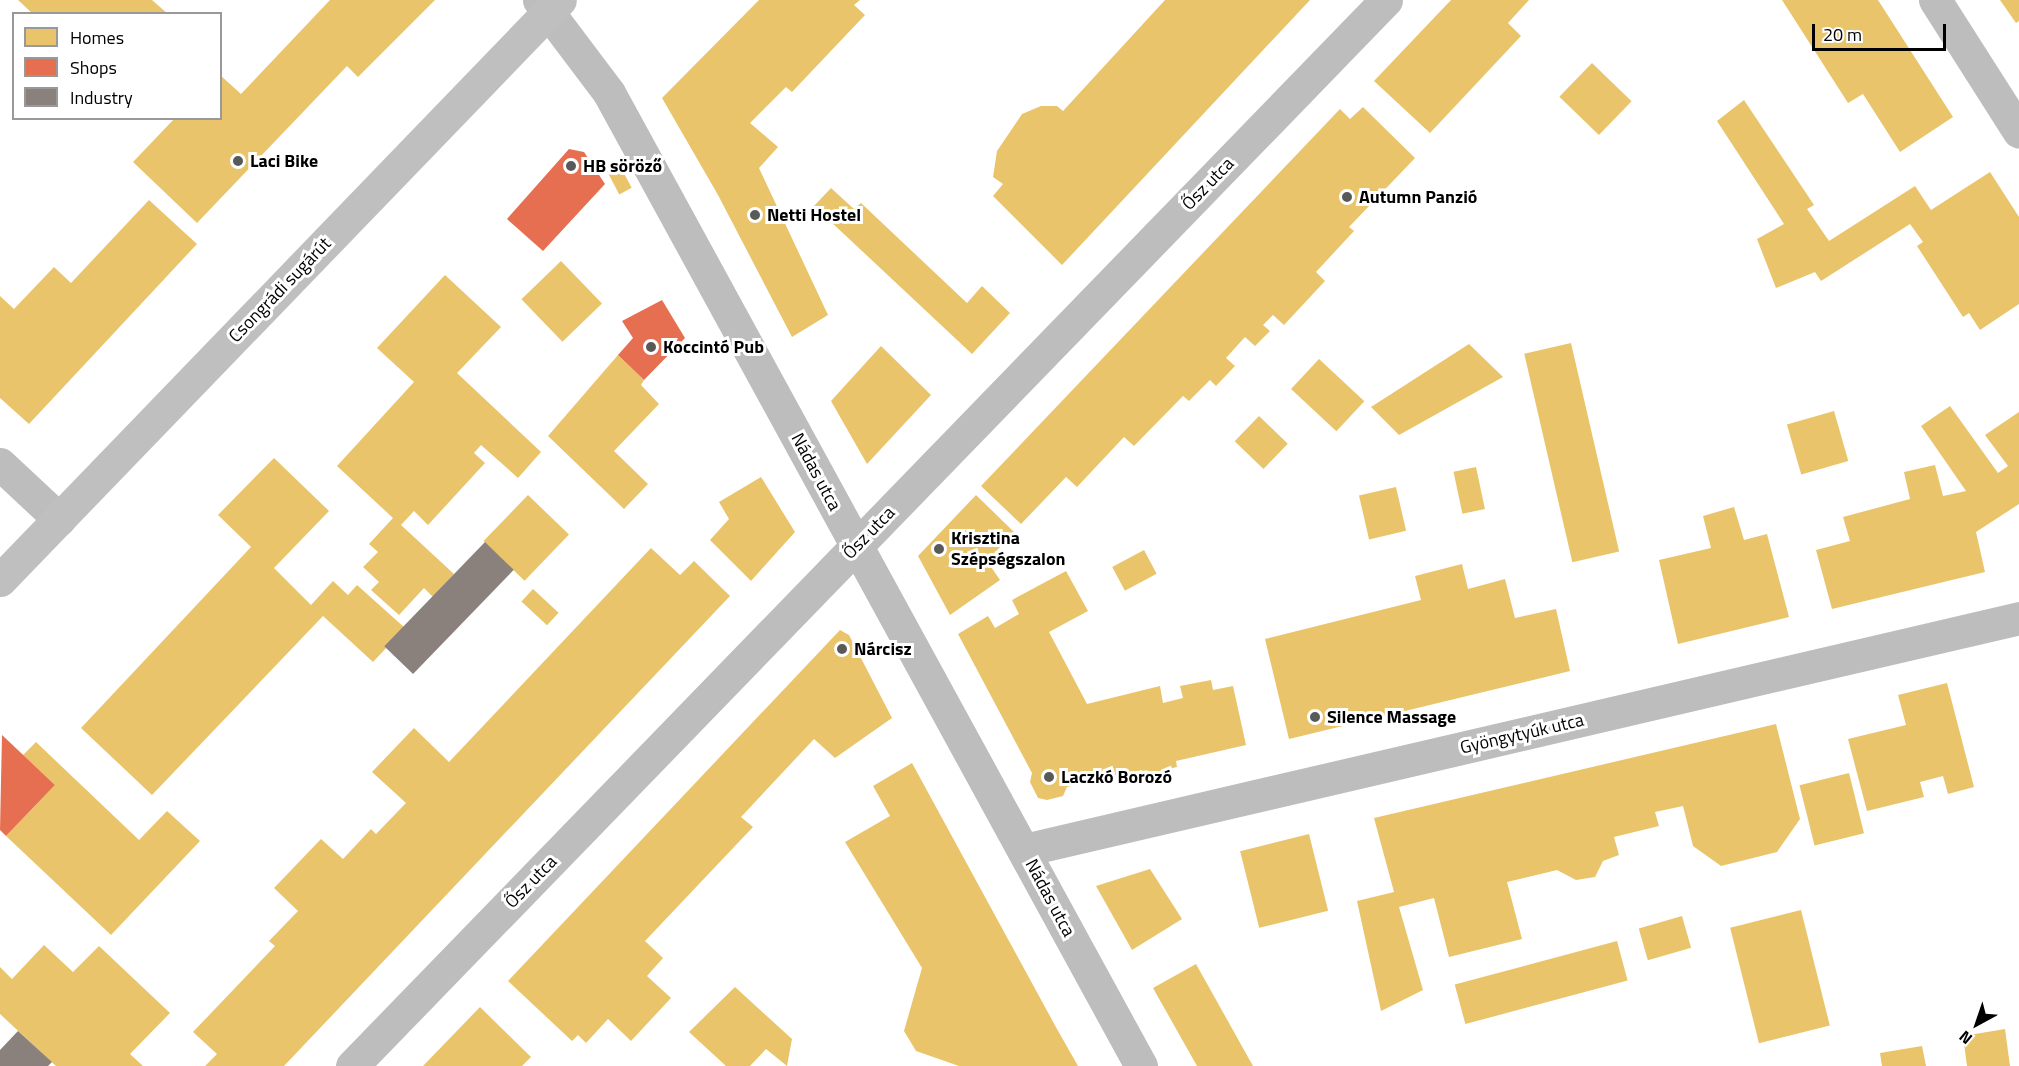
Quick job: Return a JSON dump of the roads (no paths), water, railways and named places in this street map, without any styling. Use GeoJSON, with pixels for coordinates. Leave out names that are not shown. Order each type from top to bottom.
{"type":"FeatureCollection","features":[{"type":"Feature","properties":{"kind":"main road","name":"Csongrádi sugárút"},"geometry":{"type":"LineString","coordinates":[[0,580],[550,4]]}},
{"type":"Feature","properties":{"kind":"street","name":"Ősz utca"},"geometry":{"type":"LineString","coordinates":[[352,1066],[1386,0]]}},
{"type":"Feature","properties":{"kind":"street"},"geometry":{"type":"LineString","coordinates":[[1935,0],[2019,132]]}},
{"type":"Feature","properties":{"kind":"street","name":"Nádas utca"},"geometry":{"type":"LineString","coordinates":[[550,4],[609,93],[734,318],[855,547],[1141,1066]]}},
{"type":"Feature","properties":{"kind":"street"},"geometry":{"type":"LineString","coordinates":[[0,464],[59,519]]}},
{"type":"Feature","properties":{"kind":"street","name":"Gyöngytyúk utca"},"geometry":{"type":"LineString","coordinates":[[1024,850],[2019,618]]}},
{"type":"Feature","properties":{"kind":"place","name":"Laci Bike"},"geometry":{"type":"Point","coordinates":[238,161]}},
{"type":"Feature","properties":{"kind":"place","name":"HB söröző"},"geometry":{"type":"Point","coordinates":[571,166]}},
{"type":"Feature","properties":{"kind":"place","name":"Autumn Panzió"},"geometry":{"type":"Point","coordinates":[1347,197]}},
{"type":"Feature","properties":{"kind":"place","name":"Netti Hostel"},"geometry":{"type":"Point","coordinates":[755,215]}},
{"type":"Feature","properties":{"kind":"place","name":"Koccintó Pub"},"geometry":{"type":"Point","coordinates":[651,347]}},
{"type":"Feature","properties":{"kind":"place","name":"Krisztina Szépségszalon"},"geometry":{"type":"Point","coordinates":[939,549]}},
{"type":"Feature","properties":{"kind":"place","name":"Nárcisz"},"geometry":{"type":"Point","coordinates":[842,649]}},
{"type":"Feature","properties":{"kind":"place","name":"Silence Massage"},"geometry":{"type":"Point","coordinates":[1315,717]}},
{"type":"Feature","properties":{"kind":"place","name":"Laczkó Borozó"},"geometry":{"type":"Point","coordinates":[1049,777]}}]}
